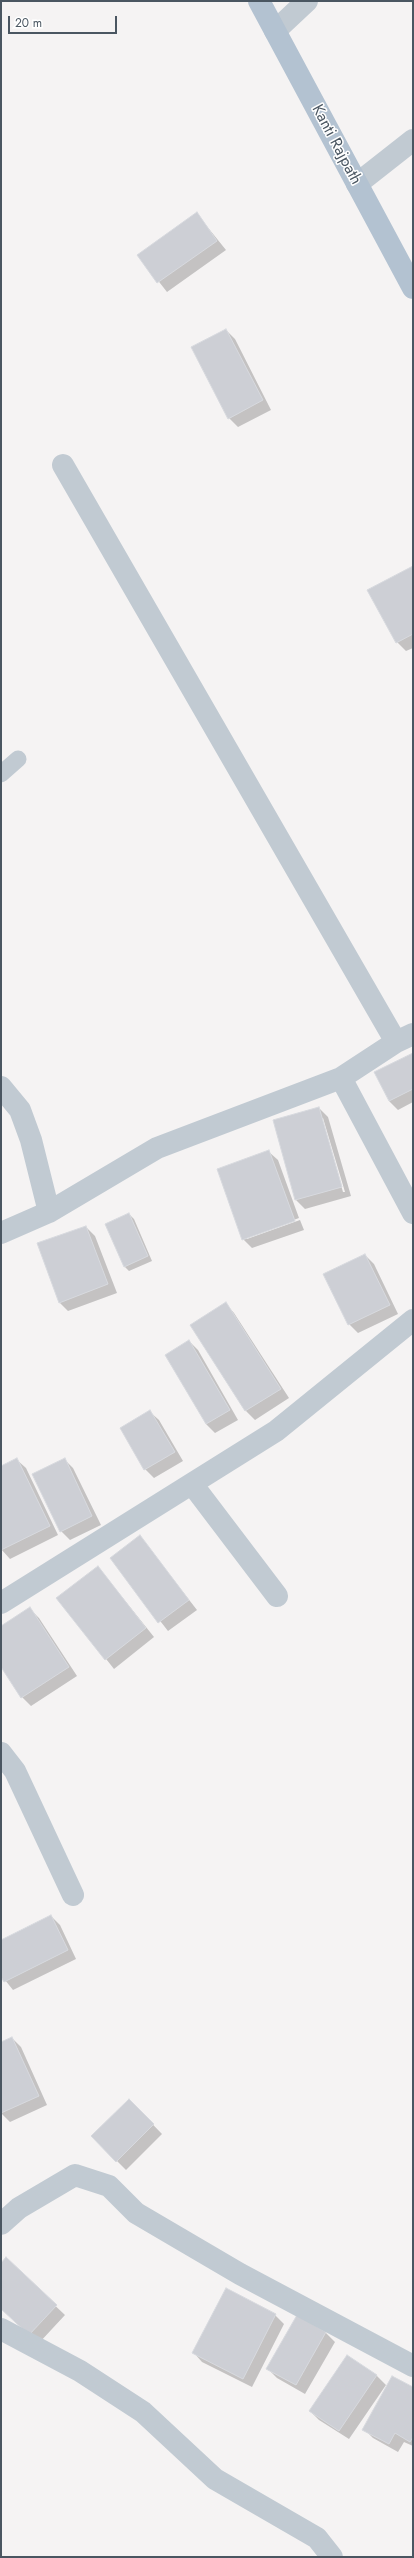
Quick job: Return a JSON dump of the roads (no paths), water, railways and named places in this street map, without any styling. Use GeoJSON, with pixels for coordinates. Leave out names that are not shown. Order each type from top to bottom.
{"type":"FeatureCollection","features":[{"type":"Feature","properties":{"kind":"main road","name":"Kanti Rajpath"},"geometry":{"type":"LineString","coordinates":[[259,1],[413,288]]}},
{"type":"Feature","properties":{"kind":"street"},"geometry":{"type":"LineString","coordinates":[[275,31],[307,1]]}},
{"type":"Feature","properties":{"kind":"street"},"geometry":{"type":"LineString","coordinates":[[357,184],[413,140]]}},
{"type":"Feature","properties":{"kind":"street"},"geometry":{"type":"LineString","coordinates":[[1,1233],[49,1212],[157,1148],[341,1078],[404,1038],[63,465]]}},
{"type":"Feature","properties":{"kind":"street"},"geometry":{"type":"LineString","coordinates":[[341,1078],[413,1214]]}},
{"type":"Feature","properties":{"kind":"street"},"geometry":{"type":"LineString","coordinates":[[1,1087],[20,1110],[49,1212]]}},
{"type":"Feature","properties":{"kind":"street"},"geometry":{"type":"LineString","coordinates":[[1,1603],[276,1431],[413,1320]]}},
{"type":"Feature","properties":{"kind":"street"},"geometry":{"type":"LineString","coordinates":[[192,1484],[277,1596]]}},
{"type":"Feature","properties":{"kind":"street"},"geometry":{"type":"LineString","coordinates":[[1,1753],[15,1771],[73,1894]]}},
{"type":"Feature","properties":{"kind":"street"},"geometry":{"type":"LineString","coordinates":[[1,2224],[19,2208],[75,2175],[109,2186],[136,2213],[240,2274],[413,2366]]}},
{"type":"Feature","properties":{"kind":"street"},"geometry":{"type":"LineString","coordinates":[[1,2329],[80,2371],[143,2412],[215,2479],[317,2538],[332,2557]]}},
{"type":"Feature","properties":{"kind":"lane"},"geometry":{"type":"LineString","coordinates":[[1,774],[18,759]]}}]}
